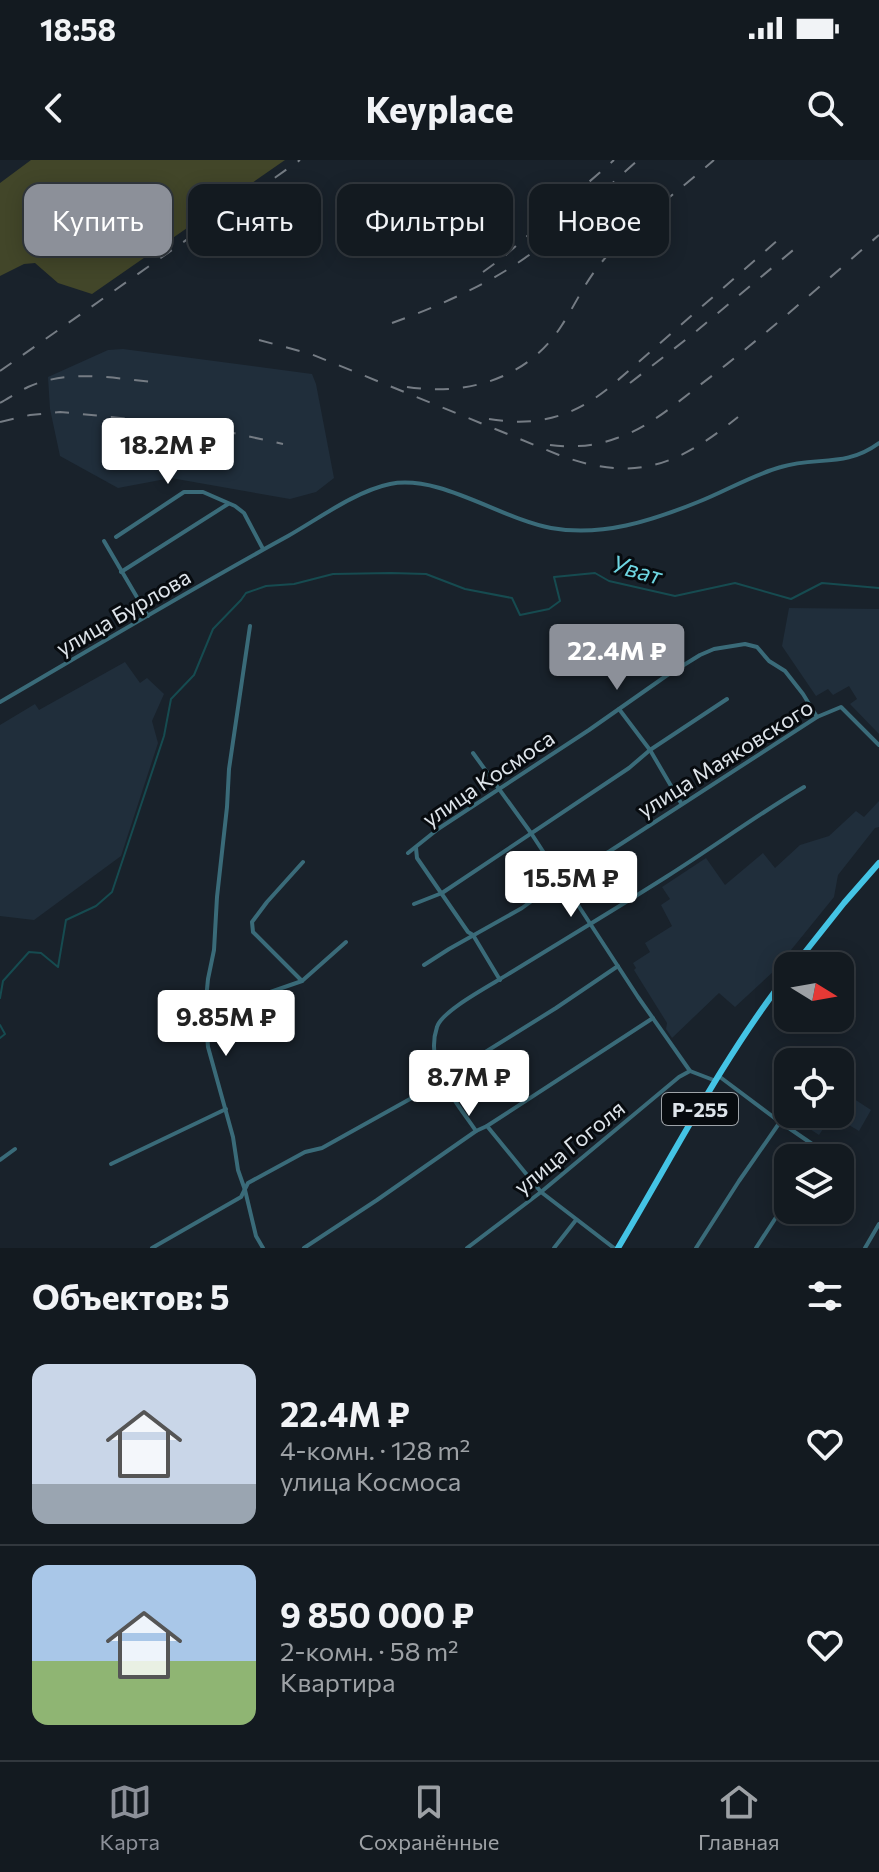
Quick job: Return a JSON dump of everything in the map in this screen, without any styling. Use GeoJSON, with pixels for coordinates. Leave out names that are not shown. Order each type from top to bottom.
{"type":"FeatureCollection","features":[{"type":"Feature","properties":{"kind":"highway"},"geometry":{"type":"LineString","coordinates":[[805,952],[879,863]]}},
{"type":"Feature","properties":{"kind":"highway","name":"Р-255"},"geometry":{"type":"LineString","coordinates":[[616,1248],[718,1079],[774,993]]}},
{"type":"Feature","properties":{"kind":"street","name":"улица Бурлова"},"geometry":{"type":"LineString","coordinates":[[0,702],[263,549],[353,499],[390,485],[427,485],[551,528],[600,530],[673,511],[785,465],[848,458],[868,451],[879,443]]}},
{"type":"Feature","properties":{"kind":"street"},"geometry":{"type":"LineString","coordinates":[[116,537],[184,492],[203,492],[244,513],[263,549]]}},
{"type":"Feature","properties":{"kind":"street"},"geometry":{"type":"LineString","coordinates":[[121,572],[228,504]]}},
{"type":"Feature","properties":{"kind":"street"},"geometry":{"type":"LineString","coordinates":[[104,541],[148,616]]}},
{"type":"Feature","properties":{"kind":"street"},"geometry":{"type":"LineString","coordinates":[[250,626],[229,769],[214,950],[205,1012],[208,1047],[233,1137],[238,1170],[256,1236],[263,1248]]}},
{"type":"Feature","properties":{"kind":"street","name":"улица Космоса"},"geometry":{"type":"LineString","coordinates":[[408,853],[438,829],[618,708],[714,649],[745,644],[757,647],[769,661],[785,671],[817,717]]}},
{"type":"Feature","properties":{"kind":"street"},"geometry":{"type":"LineString","coordinates":[[414,904],[442,893],[727,699]]}},
{"type":"Feature","properties":{"kind":"street","name":"улица Маяковского"},"geometry":{"type":"LineString","coordinates":[[424,965],[522,908],[562,879],[817,717],[841,707],[879,745]]}},
{"type":"Feature","properties":{"kind":"street"},"geometry":{"type":"LineString","coordinates":[[618,708],[650,750],[681,803]]}},
{"type":"Feature","properties":{"kind":"street"},"geometry":{"type":"LineString","coordinates":[[473,753],[531,833],[690,1071],[718,1079],[774,1118]]}},
{"type":"Feature","properties":{"kind":"street"},"geometry":{"type":"LineString","coordinates":[[476,1131],[441,1078],[433,1054],[437,1024],[442,1017],[804,787]]}},
{"type":"Feature","properties":{"kind":"street"},"geometry":{"type":"LineString","coordinates":[[416,848],[417,858],[473,935],[500,980]]}},
{"type":"Feature","properties":{"kind":"street"},"geometry":{"type":"LineString","coordinates":[[302,981],[253,932],[252,922],[303,862]]}},
{"type":"Feature","properties":{"kind":"street"},"geometry":{"type":"LineString","coordinates":[[205,1012],[302,981],[346,942]]}},
{"type":"Feature","properties":{"kind":"street"},"geometry":{"type":"LineString","coordinates":[[152,1248],[241,1197],[248,1183],[263,1174],[305,1152],[322,1148],[410,1099],[618,966]]}},
{"type":"Feature","properties":{"kind":"street"},"geometry":{"type":"LineString","coordinates":[[304,1248],[476,1131],[653,1018]]}},
{"type":"Feature","properties":{"kind":"street","name":"улица Гоголя"},"geometry":{"type":"LineString","coordinates":[[467,1248],[690,1071]]}},
{"type":"Feature","properties":{"kind":"street"},"geometry":{"type":"LineString","coordinates":[[111,1164],[226,1109]]}},
{"type":"Feature","properties":{"kind":"street"},"geometry":{"type":"LineString","coordinates":[[487,1126],[541,1192],[616,1248]]}},
{"type":"Feature","properties":{"kind":"street"},"geometry":{"type":"LineString","coordinates":[[696,1248],[776,1128]]}},
{"type":"Feature","properties":{"kind":"street"},"geometry":{"type":"LineString","coordinates":[[789,1128],[812,1144]]}},
{"type":"Feature","properties":{"kind":"street"},"geometry":{"type":"LineString","coordinates":[[0,1160],[15,1149]]}},
{"type":"Feature","properties":{"kind":"street"},"geometry":{"type":"LineString","coordinates":[[554,1248],[576,1220]]}},
{"type":"Feature","properties":{"kind":"street"},"geometry":{"type":"LineString","coordinates":[[756,1248],[774,1220]]}},
{"type":"Feature","properties":{"kind":"street"},"geometry":{"type":"LineString","coordinates":[[865,1248],[879,1224]]}},
{"type":"Feature","properties":{"kind":"shaded area"},"geometry":{"type":"Polygon","coordinates":[[[123,349],[312,374],[334,478],[316,492],[290,499],[171,478],[118,488],[60,456],[50,409],[48,377],[108,350],[123,349]]]}},
{"type":"Feature","properties":{"kind":"shaded area"},"geometry":{"type":"Polygon","coordinates":[[[789,608],[879,609],[879,734],[850,704],[857,699],[849,686],[833,695],[828,689],[816,696],[782,646],[789,608]]]}},
{"type":"Feature","properties":{"kind":"shaded area"},"geometry":{"type":"Polygon","coordinates":[[[125,662],[140,683],[147,678],[164,694],[152,721],[158,743],[121,856],[34,920],[0,916],[0,725],[35,704],[39,710],[125,662]]]}},
{"type":"Feature","properties":{"kind":"shaded area"},"geometry":{"type":"Polygon","coordinates":[[[879,801],[879,827],[838,875],[834,897],[789,952],[774,952],[774,971],[735,1007],[719,993],[672,1038],[666,1029],[667,1023],[634,970],[633,963],[650,952],[645,943],[672,926],[661,905],[670,899],[662,887],[706,858],[725,885],[763,853],[775,868],[800,845],[829,836],[856,811],[864,817],[879,801]]]}},
{"type":"Feature","properties":{"kind":"shaded area"},"geometry":{"type":"Polygon","coordinates":[[[854,1099],[871,1110],[859,1131],[854,1128],[854,1099]]]}},
{"type":"Feature","properties":{"kind":"shaded area"},"geometry":{"type":"Polygon","coordinates":[[[808,1128],[824,1128],[819,1135],[808,1128]]]}},
{"type":"Feature","properties":{"kind":"green space"},"geometry":{"type":"Polygon","coordinates":[[[31,160],[285,160],[250,184],[188,184],[188,227],[172,238],[172,184],[24,184],[24,256],[147,256],[92,294],[58,283],[35,263],[24,264],[0,276],[0,183],[31,160]]]}},
{"type":"Feature","properties":{"kind":"waterway","name":"Уват"},"geometry":{"type":"LineString","coordinates":[[0,998],[3,981],[29,952],[41,953],[58,967],[66,920],[96,906],[112,892],[164,736],[171,699],[194,675],[213,629],[246,593],[266,586],[294,584],[333,574],[426,574],[465,589],[512,598],[520,615],[549,609],[560,601],[554,577],[595,573],[609,581],[675,596],[735,583],[791,599],[822,583],[879,588]]}},
{"type":"Feature","properties":{"kind":"waterway"},"geometry":{"type":"LineString","coordinates":[[0,1025],[5,1034],[0,1038]]}},
{"type":"Feature","properties":{"kind":"railway"},"geometry":{"type":"LineString","coordinates":[[0,371],[300,160]]}},
{"type":"Feature","properties":{"kind":"railway"},"geometry":{"type":"LineString","coordinates":[[483,272],[614,160]]}},
{"type":"Feature","properties":{"kind":"railway"},"geometry":{"type":"LineString","coordinates":[[392,323],[482,284],[527,257],[638,160]]}},
{"type":"Feature","properties":{"kind":"railway"},"geometry":{"type":"LineString","coordinates":[[407,387],[452,389],[473,386],[514,371],[532,359],[562,325],[590,278],[613,249],[714,160]]}},
{"type":"Feature","properties":{"kind":"railway"},"geometry":{"type":"LineString","coordinates":[[489,419],[539,420],[582,406],[610,387],[786,233]]}},
{"type":"Feature","properties":{"kind":"railway"},"geometry":{"type":"LineString","coordinates":[[550,445],[601,443],[650,422],[746,349],[879,235]]}},
{"type":"Feature","properties":{"kind":"railway"},"geometry":{"type":"LineString","coordinates":[[630,383],[798,246]]}},
{"type":"Feature","properties":{"kind":"railway"},"geometry":{"type":"LineString","coordinates":[[259,340],[311,354],[559,455],[610,468],[654,465],[675,458],[695,448],[738,417]]}},
{"type":"Feature","properties":{"kind":"railway"},"geometry":{"type":"LineString","coordinates":[[0,403],[28,387],[59,378],[90,376],[154,382]]}},
{"type":"Feature","properties":{"kind":"railway"},"geometry":{"type":"LineString","coordinates":[[0,422],[60,412],[201,426],[283,444]]}}]}
